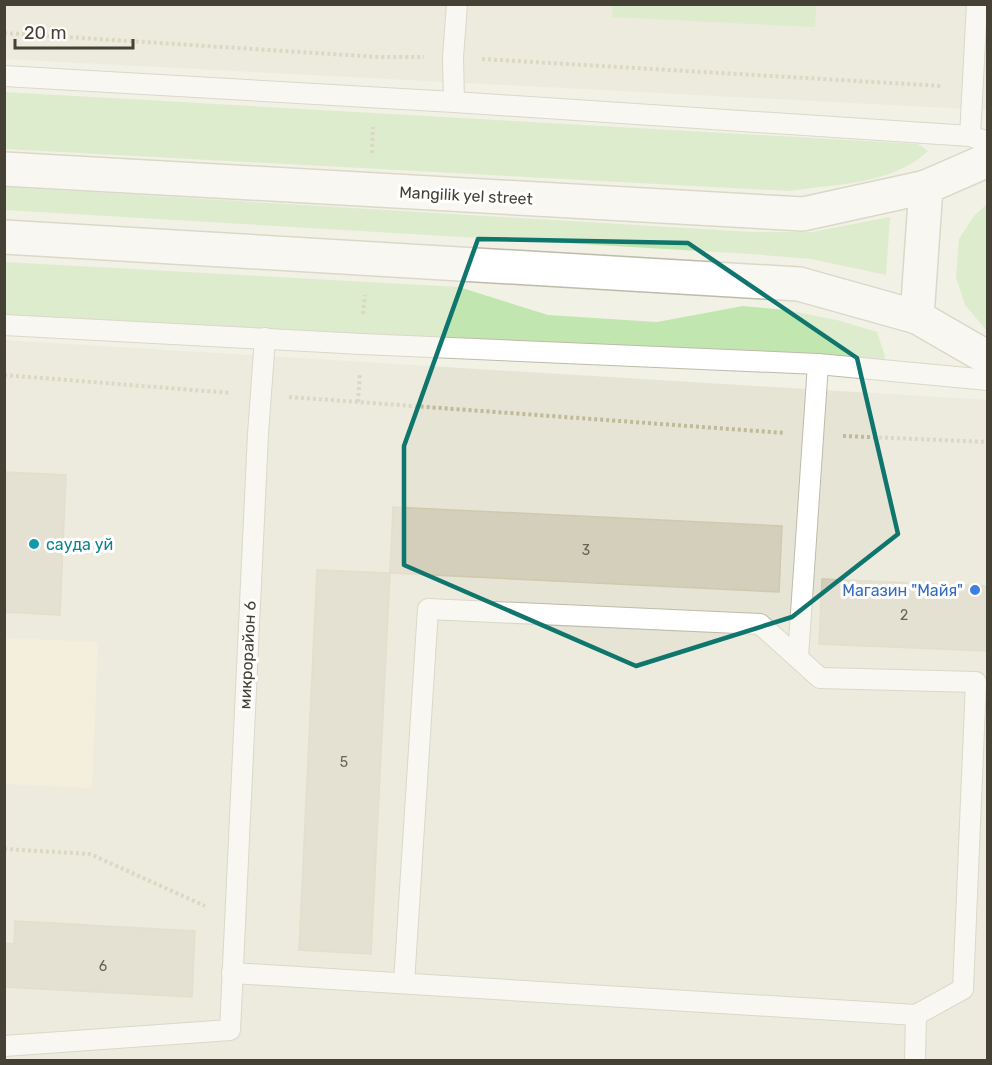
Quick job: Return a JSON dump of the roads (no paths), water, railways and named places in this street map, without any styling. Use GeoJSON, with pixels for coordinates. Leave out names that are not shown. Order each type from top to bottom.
{"type":"FeatureCollection","features":[{"type":"Feature","properties":{"kind":"street","name":"Mangilik yel street"},"geometry":{"type":"LineString","coordinates":[[4,169],[803,214],[926,187],[982,146]]}},
{"type":"Feature","properties":{"kind":"street"},"geometry":{"type":"LineString","coordinates":[[917,316],[926,187]]}},
{"type":"Feature","properties":{"kind":"street"},"geometry":{"type":"LineString","coordinates":[[4,237],[799,284],[917,316],[987,358]]}},
{"type":"Feature","properties":{"kind":"lane"},"geometry":{"type":"LineString","coordinates":[[454,102],[453,57],[457,4]]}},
{"type":"Feature","properties":{"kind":"lane"},"geometry":{"type":"LineString","coordinates":[[4,76],[454,102],[982,146],[973,88],[977,4]]}},
{"type":"Feature","properties":{"kind":"lane"},"geometry":{"type":"LineString","coordinates":[[4,325],[362,344],[818,364],[987,380]]}},
{"type":"Feature","properties":{"kind":"lane","name":"микрорайон 6"},"geometry":{"type":"LineString","coordinates":[[4,1046],[230,1030],[265,338]]}},
{"type":"Feature","properties":{"kind":"lane"},"geometry":{"type":"LineString","coordinates":[[798,657],[818,364]]}},
{"type":"Feature","properties":{"kind":"lane"},"geometry":{"type":"LineString","coordinates":[[232,973],[916,1016],[963,989],[976,682],[820,678],[760,624],[428,609],[404,983]]}},
{"type":"Feature","properties":{"kind":"lane"},"geometry":{"type":"LineString","coordinates":[[915,1060],[916,1016]]}},
{"type":"Feature","properties":{"kind":"place","name":"сауда уй"},"geometry":{"type":"Point","coordinates":[34,544]}},
{"type":"Feature","properties":{"kind":"place","name":"Магазин \"Майя\""},"geometry":{"type":"Point","coordinates":[975,590]}}]}
